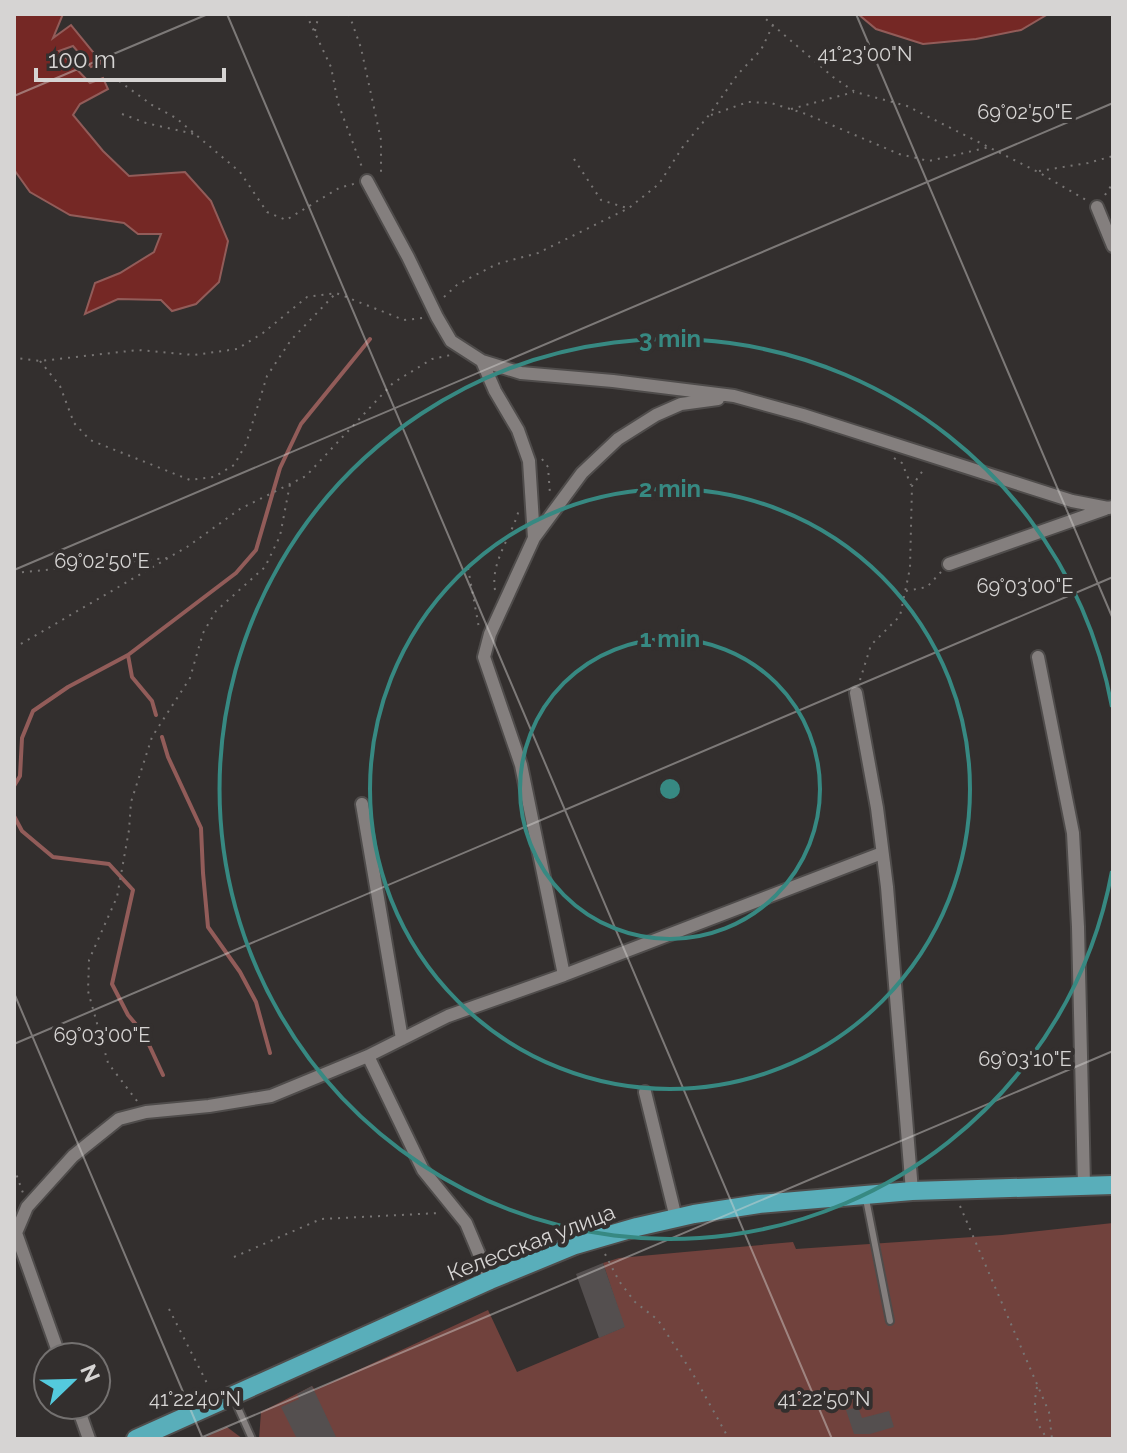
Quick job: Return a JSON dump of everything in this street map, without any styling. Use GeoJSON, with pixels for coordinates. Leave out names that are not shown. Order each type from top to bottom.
{"type":"FeatureCollection","features":[{"type":"Feature","properties":{"kind":"main road","name":"Келесская улица"},"geometry":{"type":"LineString","coordinates":[[136,1439],[575,1245],[676,1218],[759,1204],[912,1191],[1113,1185]]}},
{"type":"Feature","properties":{"kind":"street"},"geometry":{"type":"LineString","coordinates":[[374,180],[434,312],[451,341],[482,361],[521,373],[734,396],[1072,501],[1110,508]]}},
{"type":"Feature","properties":{"kind":"street"},"geometry":{"type":"LineString","coordinates":[[1097,207],[1113,246]]}},
{"type":"Feature","properties":{"kind":"street"},"geometry":{"type":"LineString","coordinates":[[482,361],[518,430],[529,461],[534,538]]}},
{"type":"Feature","properties":{"kind":"street"},"geometry":{"type":"LineString","coordinates":[[564,975],[521,765],[484,657],[490,634],[534,538],[582,473],[618,439],[656,415],[681,404],[734,396]]}},
{"type":"Feature","properties":{"kind":"street"},"geometry":{"type":"LineString","coordinates":[[949,564],[1110,508]]}},
{"type":"Feature","properties":{"kind":"street"},"geometry":{"type":"LineString","coordinates":[[1038,657],[1073,833],[1084,1185]]}},
{"type":"Feature","properties":{"kind":"street"},"geometry":{"type":"LineString","coordinates":[[856,693],[877,808],[912,1191]]}},
{"type":"Feature","properties":{"kind":"street"},"geometry":{"type":"LineString","coordinates":[[362,804],[402,1039]]}},
{"type":"Feature","properties":{"kind":"street"},"geometry":{"type":"LineString","coordinates":[[53,1341],[19,1260],[16,1233],[27,1207],[73,1156],[119,1119],[146,1112],[271,1096],[368,1056],[448,1016],[564,975],[882,853]]}},
{"type":"Feature","properties":{"kind":"street"},"geometry":{"type":"LineString","coordinates":[[368,1056],[423,1170],[466,1223],[490,1280]]}},
{"type":"Feature","properties":{"kind":"street"},"geometry":{"type":"LineString","coordinates":[[645,1092],[676,1218]]}},
{"type":"Feature","properties":{"kind":"lane"},"geometry":{"type":"LineString","coordinates":[[865,1195],[890,1321]]}},
{"type":"Feature","properties":{"kind":"lane"},"geometry":{"type":"LineString","coordinates":[[224,1399],[252,1439]]}},
{"type":"Feature","properties":{"kind":"path"},"geometry":{"type":"LineString","coordinates":[[306,14],[331,67],[338,103],[374,180]]}},
{"type":"Feature","properties":{"kind":"path"},"geometry":{"type":"LineString","coordinates":[[315,33],[319,14]]}},
{"type":"Feature","properties":{"kind":"path"},"geometry":{"type":"LineString","coordinates":[[349,14],[361,48],[381,140],[374,180]]}},
{"type":"Feature","properties":{"kind":"path"},"geometry":{"type":"LineString","coordinates":[[760,14],[855,92],[907,106],[1038,172],[1097,207],[1113,183]]}},
{"type":"Feature","properties":{"kind":"path"},"geometry":{"type":"LineString","coordinates":[[14,355],[16,358],[40,361],[138,350],[194,355],[237,349],[263,333],[307,297],[336,293],[404,320],[434,312],[458,284],[497,264],[538,253],[629,208],[659,184],[738,74],[761,50],[773,25]]}},
{"type":"Feature","properties":{"kind":"path"},"geometry":{"type":"LineString","coordinates":[[119,81],[176,118],[240,172],[267,212],[286,220],[339,188],[374,180]]}},
{"type":"Feature","properties":{"kind":"path"},"geometry":{"type":"LineString","coordinates":[[790,109],[855,92]]}},
{"type":"Feature","properties":{"kind":"path"},"geometry":{"type":"LineString","coordinates":[[709,115],[748,102],[771,103],[806,114],[899,154],[929,161],[990,147]]}},
{"type":"Feature","properties":{"kind":"path"},"geometry":{"type":"LineString","coordinates":[[122,114],[195,134]]}},
{"type":"Feature","properties":{"kind":"path"},"geometry":{"type":"LineString","coordinates":[[1038,172],[1113,156]]}},
{"type":"Feature","properties":{"kind":"path"},"geometry":{"type":"LineString","coordinates":[[574,159],[601,200],[629,208]]}},
{"type":"Feature","properties":{"kind":"path"},"geometry":{"type":"LineString","coordinates":[[40,361],[60,386],[74,423],[90,440],[190,480],[214,477],[234,465],[246,444],[267,376],[291,340],[336,293]]}},
{"type":"Feature","properties":{"kind":"path"},"geometry":{"type":"LineString","coordinates":[[14,648],[187,547],[240,509],[306,476],[393,383],[432,359],[467,351]]}},
{"type":"Feature","properties":{"kind":"path"},"geometry":{"type":"LineString","coordinates":[[856,693],[871,645],[900,616],[910,568],[912,486],[934,457]]}},
{"type":"Feature","properties":{"kind":"path"},"geometry":{"type":"LineString","coordinates":[[146,1112],[108,1063],[88,991],[89,960],[117,897],[131,802],[152,737],[190,678],[203,633],[216,611],[265,567],[280,536],[290,484]]}},
{"type":"Feature","properties":{"kind":"path"},"geometry":{"type":"LineString","coordinates":[[500,613],[494,582],[500,553],[517,517],[520,503]]}},
{"type":"Feature","properties":{"kind":"path"},"geometry":{"type":"LineString","coordinates":[[14,573],[169,557]]}},
{"type":"Feature","properties":{"kind":"path"},"geometry":{"type":"LineString","coordinates":[[905,591],[927,587],[949,564]]}},
{"type":"Feature","properties":{"kind":"path"},"geometry":{"type":"LineString","coordinates":[[468,568],[479,627]]}},
{"type":"Feature","properties":{"kind":"path"},"geometry":{"type":"LineString","coordinates":[[14,1168],[27,1207]]}},
{"type":"Feature","properties":{"kind":"path"},"geometry":{"type":"LineString","coordinates":[[954,1190],[1049,1412],[1050,1439]]}},
{"type":"Feature","properties":{"kind":"path"},"geometry":{"type":"LineString","coordinates":[[234,1257],[321,1219],[457,1213]]}},
{"type":"Feature","properties":{"kind":"path"},"geometry":{"type":"LineString","coordinates":[[598,1239],[619,1281],[635,1302],[658,1320],[729,1439]]}},
{"type":"Feature","properties":{"kind":"path"},"geometry":{"type":"LineString","coordinates":[[169,1309],[224,1399]]}},
{"type":"Feature","properties":{"kind":"path"},"geometry":{"type":"LineString","coordinates":[[1037,1386],[1033,1405],[1037,1423],[1050,1439]]}},
{"type":"Feature","properties":{"kind":"shaded area"},"geometry":{"type":"Polygon","coordinates":[[[14,14],[63,14],[53,38],[71,25],[102,63],[91,67],[73,46],[59,51],[90,83],[103,78],[108,89],[80,104],[73,115],[129,176],[185,172],[211,201],[228,241],[219,282],[196,304],[172,311],[161,300],[118,299],[85,314],[95,283],[120,273],[154,252],[161,234],[138,234],[124,223],[70,215],[30,192],[15,171],[14,14]]]}},
{"type":"Feature","properties":{"kind":"shaded area"},"geometry":{"type":"Polygon","coordinates":[[[858,14],[1048,14],[1021,30],[976,39],[923,44],[876,29],[858,14]]]}},
{"type":"Feature","properties":{"kind":"shaded area"},"geometry":{"type":"Polygon","coordinates":[[[1113,1223],[1113,1439],[259,1439],[261,1412],[312,1386],[315,1390],[488,1310],[517,1372],[624,1327],[603,1263],[619,1258],[793,1242],[796,1249],[1002,1235],[1113,1223]]]}},
{"type":"Feature","properties":{"kind":"shaded area"},"geometry":{"type":"Polygon","coordinates":[[[227,1427],[243,1439],[202,1439],[227,1427]]]}},
{"type":"Feature","properties":{"kind":"building"},"geometry":{"type":"Polygon","coordinates":[[[603,1263],[625,1327],[599,1338],[576,1274],[603,1263]]]}},
{"type":"Feature","properties":{"kind":"building"},"geometry":{"type":"Polygon","coordinates":[[[312,1386],[337,1439],[297,1439],[281,1407],[299,1399],[297,1394],[312,1386]]]}},
{"type":"Feature","properties":{"kind":"building"},"geometry":{"type":"Polygon","coordinates":[[[858,1407],[862,1418],[889,1411],[894,1427],[870,1434],[854,1434],[846,1410],[858,1407]]]}},
{"type":"Feature","properties":{"kind":"waterway"},"geometry":{"type":"LineString","coordinates":[[14,786],[20,776],[22,738],[33,711],[68,687],[128,655],[236,573],[256,550],[280,468],[301,424],[370,339]]}},
{"type":"Feature","properties":{"kind":"waterway"},"geometry":{"type":"LineString","coordinates":[[128,655],[132,677],[152,701],[156,715]]}},
{"type":"Feature","properties":{"kind":"waterway"},"geometry":{"type":"LineString","coordinates":[[162,737],[201,828],[208,927],[240,972],[256,1002],[270,1053]]}},
{"type":"Feature","properties":{"kind":"waterway"},"geometry":{"type":"LineString","coordinates":[[14,816],[22,831],[53,857],[109,864],[133,890],[112,984],[128,1015],[144,1034],[163,1075]]}}]}
